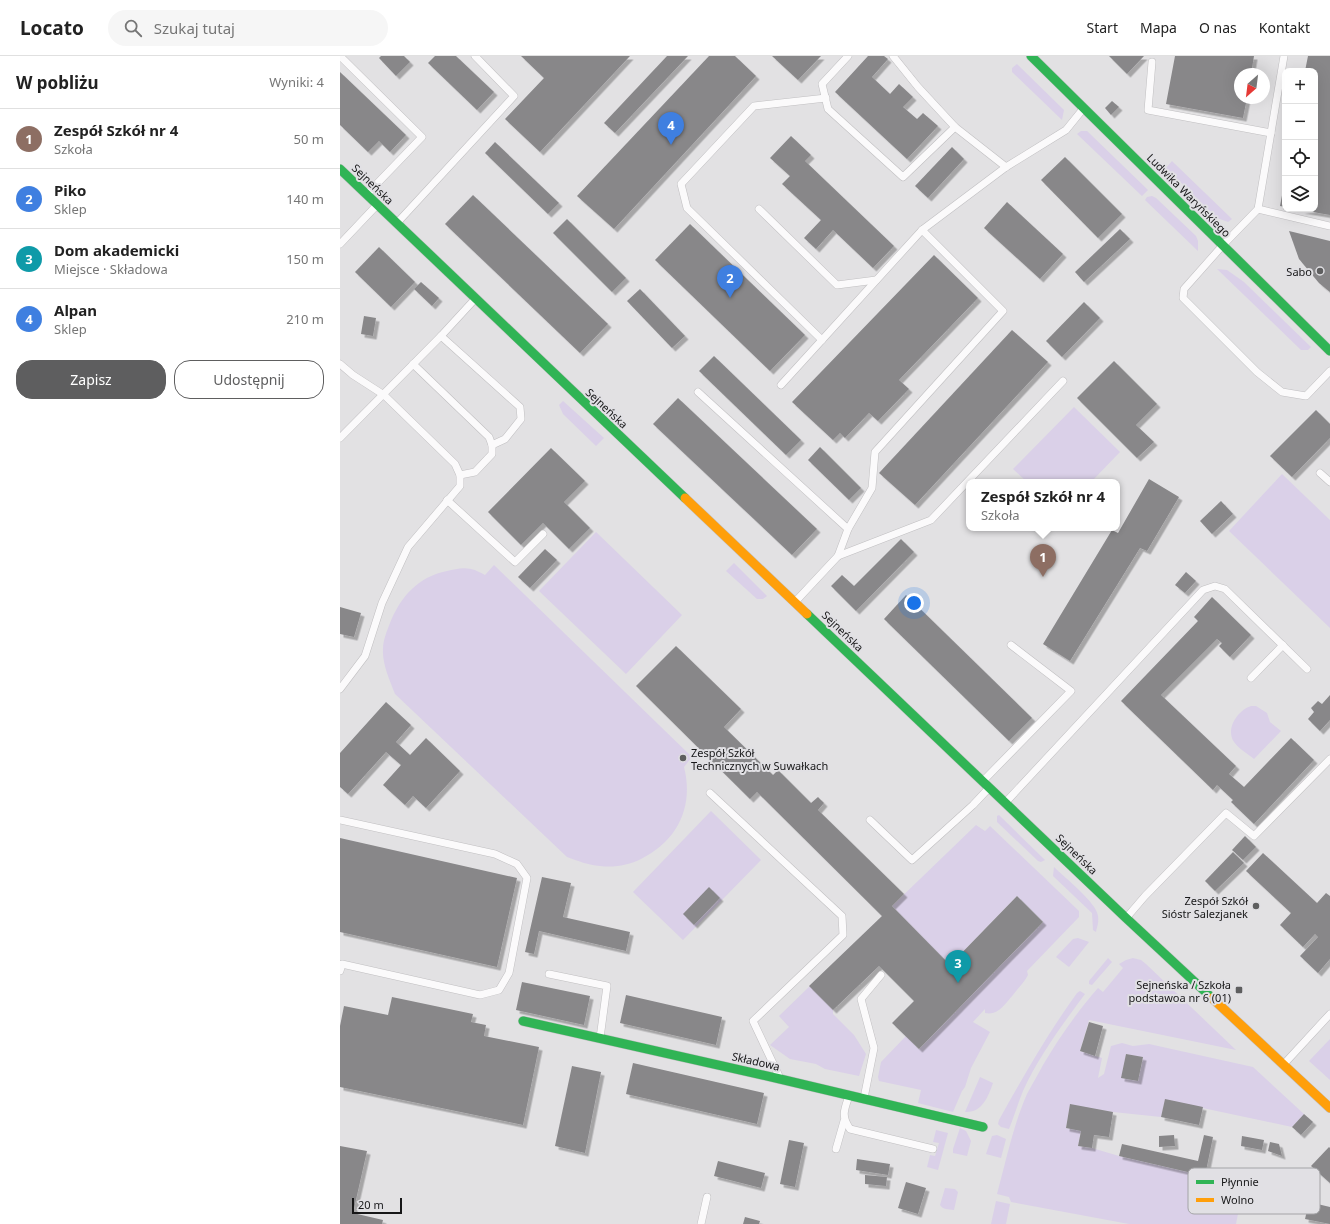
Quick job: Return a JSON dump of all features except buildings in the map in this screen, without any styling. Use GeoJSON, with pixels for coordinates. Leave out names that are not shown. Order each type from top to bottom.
{"type":"FeatureCollection","features":[{"type":"Feature","properties":{"kind":"street","name":"Ludwika Waryńskiego"},"geometry":{"type":"LineString","coordinates":[[1031,56],[1330,351]]}},
{"type":"Feature","properties":{"kind":"street","name":"Sejneńska"},"geometry":{"type":"LineString","coordinates":[[340,169],[474,299],[795,602],[1126,918],[1330,1108]]}},
{"type":"Feature","properties":{"kind":"street","name":"Składowa"},"geometry":{"type":"LineString","coordinates":[[523,1021],[864,1098],[983,1127]]}},
{"type":"Feature","properties":{"kind":"lane"},"geometry":{"type":"LineString","coordinates":[[340,56],[422,137],[367,194]]}},
{"type":"Feature","properties":{"kind":"lane"},"geometry":{"type":"LineString","coordinates":[[397,223],[514,96],[475,56]]}},
{"type":"Feature","properties":{"kind":"lane"},"geometry":{"type":"LineString","coordinates":[[848,56],[822,84],[828,109],[903,177],[955,127]]}},
{"type":"Feature","properties":{"kind":"lane"},"geometry":{"type":"LineString","coordinates":[[893,56],[918,87],[955,127],[1006,167]]}},
{"type":"Feature","properties":{"kind":"lane"},"geometry":{"type":"LineString","coordinates":[[1284,56],[1258,209],[1223,245],[1184,289],[1183,298],[1257,372],[1282,392],[1306,396],[1330,371]]}},
{"type":"Feature","properties":{"kind":"lane"},"geometry":{"type":"LineString","coordinates":[[1152,62],[1148,110],[1271,133]]}},
{"type":"Feature","properties":{"kind":"lane"},"geometry":{"type":"LineString","coordinates":[[822,340],[686,208],[681,184],[754,106],[826,98]]}},
{"type":"Feature","properties":{"kind":"lane"},"geometry":{"type":"LineString","coordinates":[[781,385],[922,230],[1006,167],[1066,130],[1084,108]]}},
{"type":"Feature","properties":{"kind":"lane"},"geometry":{"type":"LineString","coordinates":[[340,244],[377,205]]}},
{"type":"Feature","properties":{"kind":"lane"},"geometry":{"type":"LineString","coordinates":[[759,209],[837,284],[876,280]]}},
{"type":"Feature","properties":{"kind":"lane"},"geometry":{"type":"LineString","coordinates":[[1258,209],[1330,226]]}},
{"type":"Feature","properties":{"kind":"lane"},"geometry":{"type":"LineString","coordinates":[[795,602],[838,556],[848,530],[872,488],[875,452],[1003,311],[922,230]]}},
{"type":"Feature","properties":{"kind":"lane"},"geometry":{"type":"LineString","coordinates":[[340,438],[441,336],[474,299]]}},
{"type":"Feature","properties":{"kind":"lane"},"geometry":{"type":"LineString","coordinates":[[441,336],[520,407],[521,419],[505,440],[492,445]]}},
{"type":"Feature","properties":{"kind":"lane"},"geometry":{"type":"LineString","coordinates":[[340,364],[353,375],[384,395],[454,464],[460,474],[460,486],[408,547],[382,603],[366,656],[340,689]]}},
{"type":"Feature","properties":{"kind":"lane"},"geometry":{"type":"LineString","coordinates":[[413,364],[489,437],[492,445],[492,454],[475,472],[460,474]]}},
{"type":"Feature","properties":{"kind":"lane"},"geometry":{"type":"LineString","coordinates":[[970,479],[1063,381]]}},
{"type":"Feature","properties":{"kind":"lane"},"geometry":{"type":"LineString","coordinates":[[698,392],[848,530]]}},
{"type":"Feature","properties":{"kind":"lane"},"geometry":{"type":"LineString","coordinates":[[1320,473],[1330,482]]}},
{"type":"Feature","properties":{"kind":"lane"},"geometry":{"type":"LineString","coordinates":[[838,556],[931,520],[966,483]]}},
{"type":"Feature","properties":{"kind":"lane"},"geometry":{"type":"LineString","coordinates":[[448,500],[515,562],[543,534]]}},
{"type":"Feature","properties":{"kind":"lane"},"geometry":{"type":"LineString","coordinates":[[1005,802],[1203,590],[1214,586],[1225,590],[1307,669]]}},
{"type":"Feature","properties":{"kind":"lane"},"geometry":{"type":"LineString","coordinates":[[870,820],[912,860],[973,805],[986,784],[1071,691],[1011,645]]}},
{"type":"Feature","properties":{"kind":"lane"},"geometry":{"type":"LineString","coordinates":[[1251,678],[1283,646]]}},
{"type":"Feature","properties":{"kind":"lane"},"geometry":{"type":"LineString","coordinates":[[1126,918],[1141,900],[1226,813],[1254,836],[1330,759]]}},
{"type":"Feature","properties":{"kind":"lane"},"geometry":{"type":"LineString","coordinates":[[710,793],[842,916],[843,935],[753,1022],[780,1079]]}},
{"type":"Feature","properties":{"kind":"lane"},"geometry":{"type":"LineString","coordinates":[[340,820],[495,854],[517,864],[527,878],[509,973],[499,990],[480,995],[341,966]]}},
{"type":"Feature","properties":{"kind":"lane"},"geometry":{"type":"LineString","coordinates":[[549,974],[607,986],[600,1038]]}},
{"type":"Feature","properties":{"kind":"lane"},"geometry":{"type":"LineString","coordinates":[[864,1098],[874,1048],[861,999],[881,975]]}},
{"type":"Feature","properties":{"kind":"lane"},"geometry":{"type":"LineString","coordinates":[[1284,1065],[1330,1014]]}},
{"type":"Feature","properties":{"kind":"lane"},"geometry":{"type":"LineString","coordinates":[[836,1149],[844,1121],[844,1113],[849,1095]]}},
{"type":"Feature","properties":{"kind":"lane"},"geometry":{"type":"LineString","coordinates":[[844,1121],[850,1129],[858,1132],[933,1149]]}},
{"type":"Feature","properties":{"kind":"lane"},"geometry":{"type":"LineString","coordinates":[[701,1224],[708,1197]]}},
{"type":"Feature","properties":{"kind":"shaded area"},"geometry":{"type":"Polygon","coordinates":[[[1017,64],[1064,110],[1062,120],[1012,72],[1012,68],[1017,64]]]}},
{"type":"Feature","properties":{"kind":"shaded area"},"geometry":{"type":"Polygon","coordinates":[[[1081,131],[1087,131],[1148,190],[1142,196],[1077,134],[1081,131]]]}},
{"type":"Feature","properties":{"kind":"shaded area"},"geometry":{"type":"Polygon","coordinates":[[[1172,161],[1232,219],[1228,222],[1217,218],[1166,168],[1172,161]]]}},
{"type":"Feature","properties":{"kind":"shaded area"},"geometry":{"type":"Polygon","coordinates":[[[1152,196],[1156,198],[1196,236],[1198,241],[1198,251],[1145,200],[1147,197],[1152,196]]]}},
{"type":"Feature","properties":{"kind":"shaded area"},"geometry":{"type":"Polygon","coordinates":[[[1217,269],[1227,270],[1244,282],[1311,347],[1308,350],[1301,350],[1217,269]]]}},
{"type":"Feature","properties":{"kind":"shaded area"},"geometry":{"type":"Polygon","coordinates":[[[563,401],[604,438],[596,446],[563,414],[559,405],[563,401]]]}},
{"type":"Feature","properties":{"kind":"shaded area"},"geometry":{"type":"Polygon","coordinates":[[[1074,407],[1120,452],[1094,479],[1024,479],[1013,469],[1074,407]]]}},
{"type":"Feature","properties":{"kind":"shaded area"},"geometry":{"type":"Polygon","coordinates":[[[1282,474],[1330,520],[1330,628],[1229,531],[1282,474]]]}},
{"type":"Feature","properties":{"kind":"shaded area"},"geometry":{"type":"Polygon","coordinates":[[[596,532],[682,615],[626,674],[539,591],[596,532]]]}},
{"type":"Feature","properties":{"kind":"shaded area"},"geometry":{"type":"Polygon","coordinates":[[[734,563],[767,596],[763,599],[757,599],[726,571],[734,563]]]}},
{"type":"Feature","properties":{"kind":"shaded area"},"geometry":{"type":"Polygon","coordinates":[[[494,565],[692,757],[684,767],[687,781],[687,795],[685,809],[680,821],[674,832],[665,843],[641,859],[621,866],[605,867],[587,864],[567,857],[395,694],[385,666],[383,646],[385,636],[394,613],[405,596],[419,583],[437,574],[465,568],[475,570],[485,575],[494,565]]]}},
{"type":"Feature","properties":{"kind":"shaded area"},"geometry":{"type":"Polygon","coordinates":[[[1251,706],[1256,706],[1267,713],[1270,722],[1281,731],[1254,759],[1236,745],[1231,731],[1234,721],[1242,711],[1251,706]]]}},
{"type":"Feature","properties":{"kind":"shaded area"},"geometry":{"type":"Polygon","coordinates":[[[711,811],[761,860],[683,940],[633,892],[711,811]]]}},
{"type":"Feature","properties":{"kind":"shaded area"},"geometry":{"type":"Polygon","coordinates":[[[999,815],[1045,860],[1041,862],[1038,861],[997,822],[997,816],[999,815]]]}},
{"type":"Feature","properties":{"kind":"shaded area"},"geometry":{"type":"Polygon","coordinates":[[[976,825],[985,831],[990,826],[1079,911],[1079,917],[1027,971],[1028,975],[1025,981],[1004,1005],[994,1013],[985,1013],[985,1009],[973,1022],[990,1032],[971,1068],[965,1087],[953,1112],[918,1103],[921,1090],[879,1081],[878,1077],[881,1062],[906,1036],[919,1049],[1043,922],[1017,896],[950,965],[892,906],[976,825]]]}},
{"type":"Feature","properties":{"kind":"shaded area"},"geometry":{"type":"Polygon","coordinates":[[[1054,867],[1092,904],[1098,916],[1096,932],[1093,930],[1092,913],[1053,876],[1054,867]]]}},
{"type":"Feature","properties":{"kind":"shaded area"},"geometry":{"type":"Polygon","coordinates":[[[1078,938],[1089,942],[1069,967],[1056,957],[1073,939],[1078,938]]]}},
{"type":"Feature","properties":{"kind":"shaded area"},"geometry":{"type":"Polygon","coordinates":[[[1108,958],[1112,962],[1092,985],[1089,984],[1089,981],[1108,958]]]}},
{"type":"Feature","properties":{"kind":"shaded area"},"geometry":{"type":"Polygon","coordinates":[[[1133,958],[1141,960],[1236,1050],[1089,1020],[1080,1051],[1102,1058],[1098,1078],[1104,1074],[1111,1046],[1122,1043],[1133,1046],[1149,1044],[1253,1067],[1304,1114],[1292,1127],[1165,1100],[1161,1117],[1113,1112],[1070,1105],[1066,1128],[1081,1131],[1078,1146],[1092,1148],[1188,1172],[1188,1214],[1238,1214],[1236,1224],[1129,1224],[1011,1202],[1009,1197],[997,1194],[1010,1144],[1027,1094],[1049,1055],[1090,997],[1098,988],[1103,992],[1123,968],[1119,964],[1133,958]],[[1126,1054],[1122,1078],[1138,1081],[1143,1058],[1126,1054]]]}},
{"type":"Feature","properties":{"kind":"shaded area"},"geometry":{"type":"Polygon","coordinates":[[[810,986],[833,1010],[833,1014],[854,1035],[866,1054],[859,1076],[825,1069],[816,1064],[790,1059],[770,1045],[789,1027],[779,1016],[810,986]]]}},
{"type":"Feature","properties":{"kind":"shaded area"},"geometry":{"type":"Polygon","coordinates":[[[1080,991],[1085,994],[1059,1029],[1036,1065],[1023,1091],[1009,1129],[1001,1127],[998,1124],[999,1120],[1027,1071],[1046,1039],[1077,993],[1080,991]]]}},
{"type":"Feature","properties":{"kind":"shaded area"},"geometry":{"type":"Polygon","coordinates":[[[1330,1039],[1330,1080],[1309,1061],[1330,1039]]]}},
{"type":"Feature","properties":{"kind":"shaded area"},"geometry":{"type":"Polygon","coordinates":[[[980,1077],[993,1083],[989,1094],[984,1103],[976,1110],[965,1112],[980,1077]]]}},
{"type":"Feature","properties":{"kind":"shaded area"},"geometry":{"type":"Polygon","coordinates":[[[960,1128],[966,1131],[971,1141],[967,1156],[953,1153],[960,1128]]]}},
{"type":"Feature","properties":{"kind":"shaded area"},"geometry":{"type":"Polygon","coordinates":[[[936,1130],[948,1133],[938,1170],[927,1167],[930,1155],[935,1156],[939,1143],[933,1142],[936,1130]]]}},
{"type":"Feature","properties":{"kind":"shaded area"},"geometry":{"type":"Polygon","coordinates":[[[997,1135],[1006,1139],[1001,1158],[986,1154],[992,1136],[997,1135]]]}},
{"type":"Feature","properties":{"kind":"shaded area"},"geometry":{"type":"Polygon","coordinates":[[[945,1188],[955,1189],[958,1192],[954,1210],[944,1209],[940,1205],[945,1188]]]}},
{"type":"Feature","properties":{"kind":"shaded area"},"geometry":{"type":"Polygon","coordinates":[[[996,1201],[1010,1204],[1006,1224],[991,1224],[996,1201]]]}},
{"type":"Feature","properties":{"kind":"traffic: fast"},"geometry":{"type":"LineString","coordinates":[[1031,56],[1330,351]]}},
{"type":"Feature","properties":{"kind":"traffic: fast"},"geometry":{"type":"LineString","coordinates":[[340,169],[685,498]]}},
{"type":"Feature","properties":{"kind":"traffic: fast"},"geometry":{"type":"LineString","coordinates":[[807,614],[1212,998]]}},
{"type":"Feature","properties":{"kind":"traffic: fast"},"geometry":{"type":"LineString","coordinates":[[523,1021],[983,1127]]}},
{"type":"Feature","properties":{"kind":"traffic: slow"},"geometry":{"type":"LineString","coordinates":[[685,498],[807,614]]}},
{"type":"Feature","properties":{"kind":"traffic: slow"},"geometry":{"type":"LineString","coordinates":[[1212,998],[1330,1108]]}},
{"type":"Feature","properties":{"kind":"place","name":"Alpan"},"geometry":{"type":"Point","coordinates":[671,145]}},
{"type":"Feature","properties":{"kind":"place","name":"Sabo"},"geometry":{"type":"Point","coordinates":[1320,271]}},
{"type":"Feature","properties":{"kind":"place","name":"Piko"},"geometry":{"type":"Point","coordinates":[730,298]}},
{"type":"Feature","properties":{"kind":"place","name":"Zespół Szkół nr 4"},"geometry":{"type":"Point","coordinates":[1043,577]}},
{"type":"Feature","properties":{"kind":"place","name":"Zespół Szkół Technicznych w Suwałkach"},"geometry":{"type":"Point","coordinates":[683,758]}},
{"type":"Feature","properties":{"kind":"place","name":"Zespół Szkół Sióstr Salezjanek"},"geometry":{"type":"Point","coordinates":[1256,906]}},
{"type":"Feature","properties":{"kind":"place","name":"Dom akademicki"},"geometry":{"type":"Point","coordinates":[958,983]}},
{"type":"Feature","properties":{"kind":"place","name":"Sejneńska / Szkoła podstawoa nr 6 (01)"},"geometry":{"type":"Point","coordinates":[1239,990]}}]}
